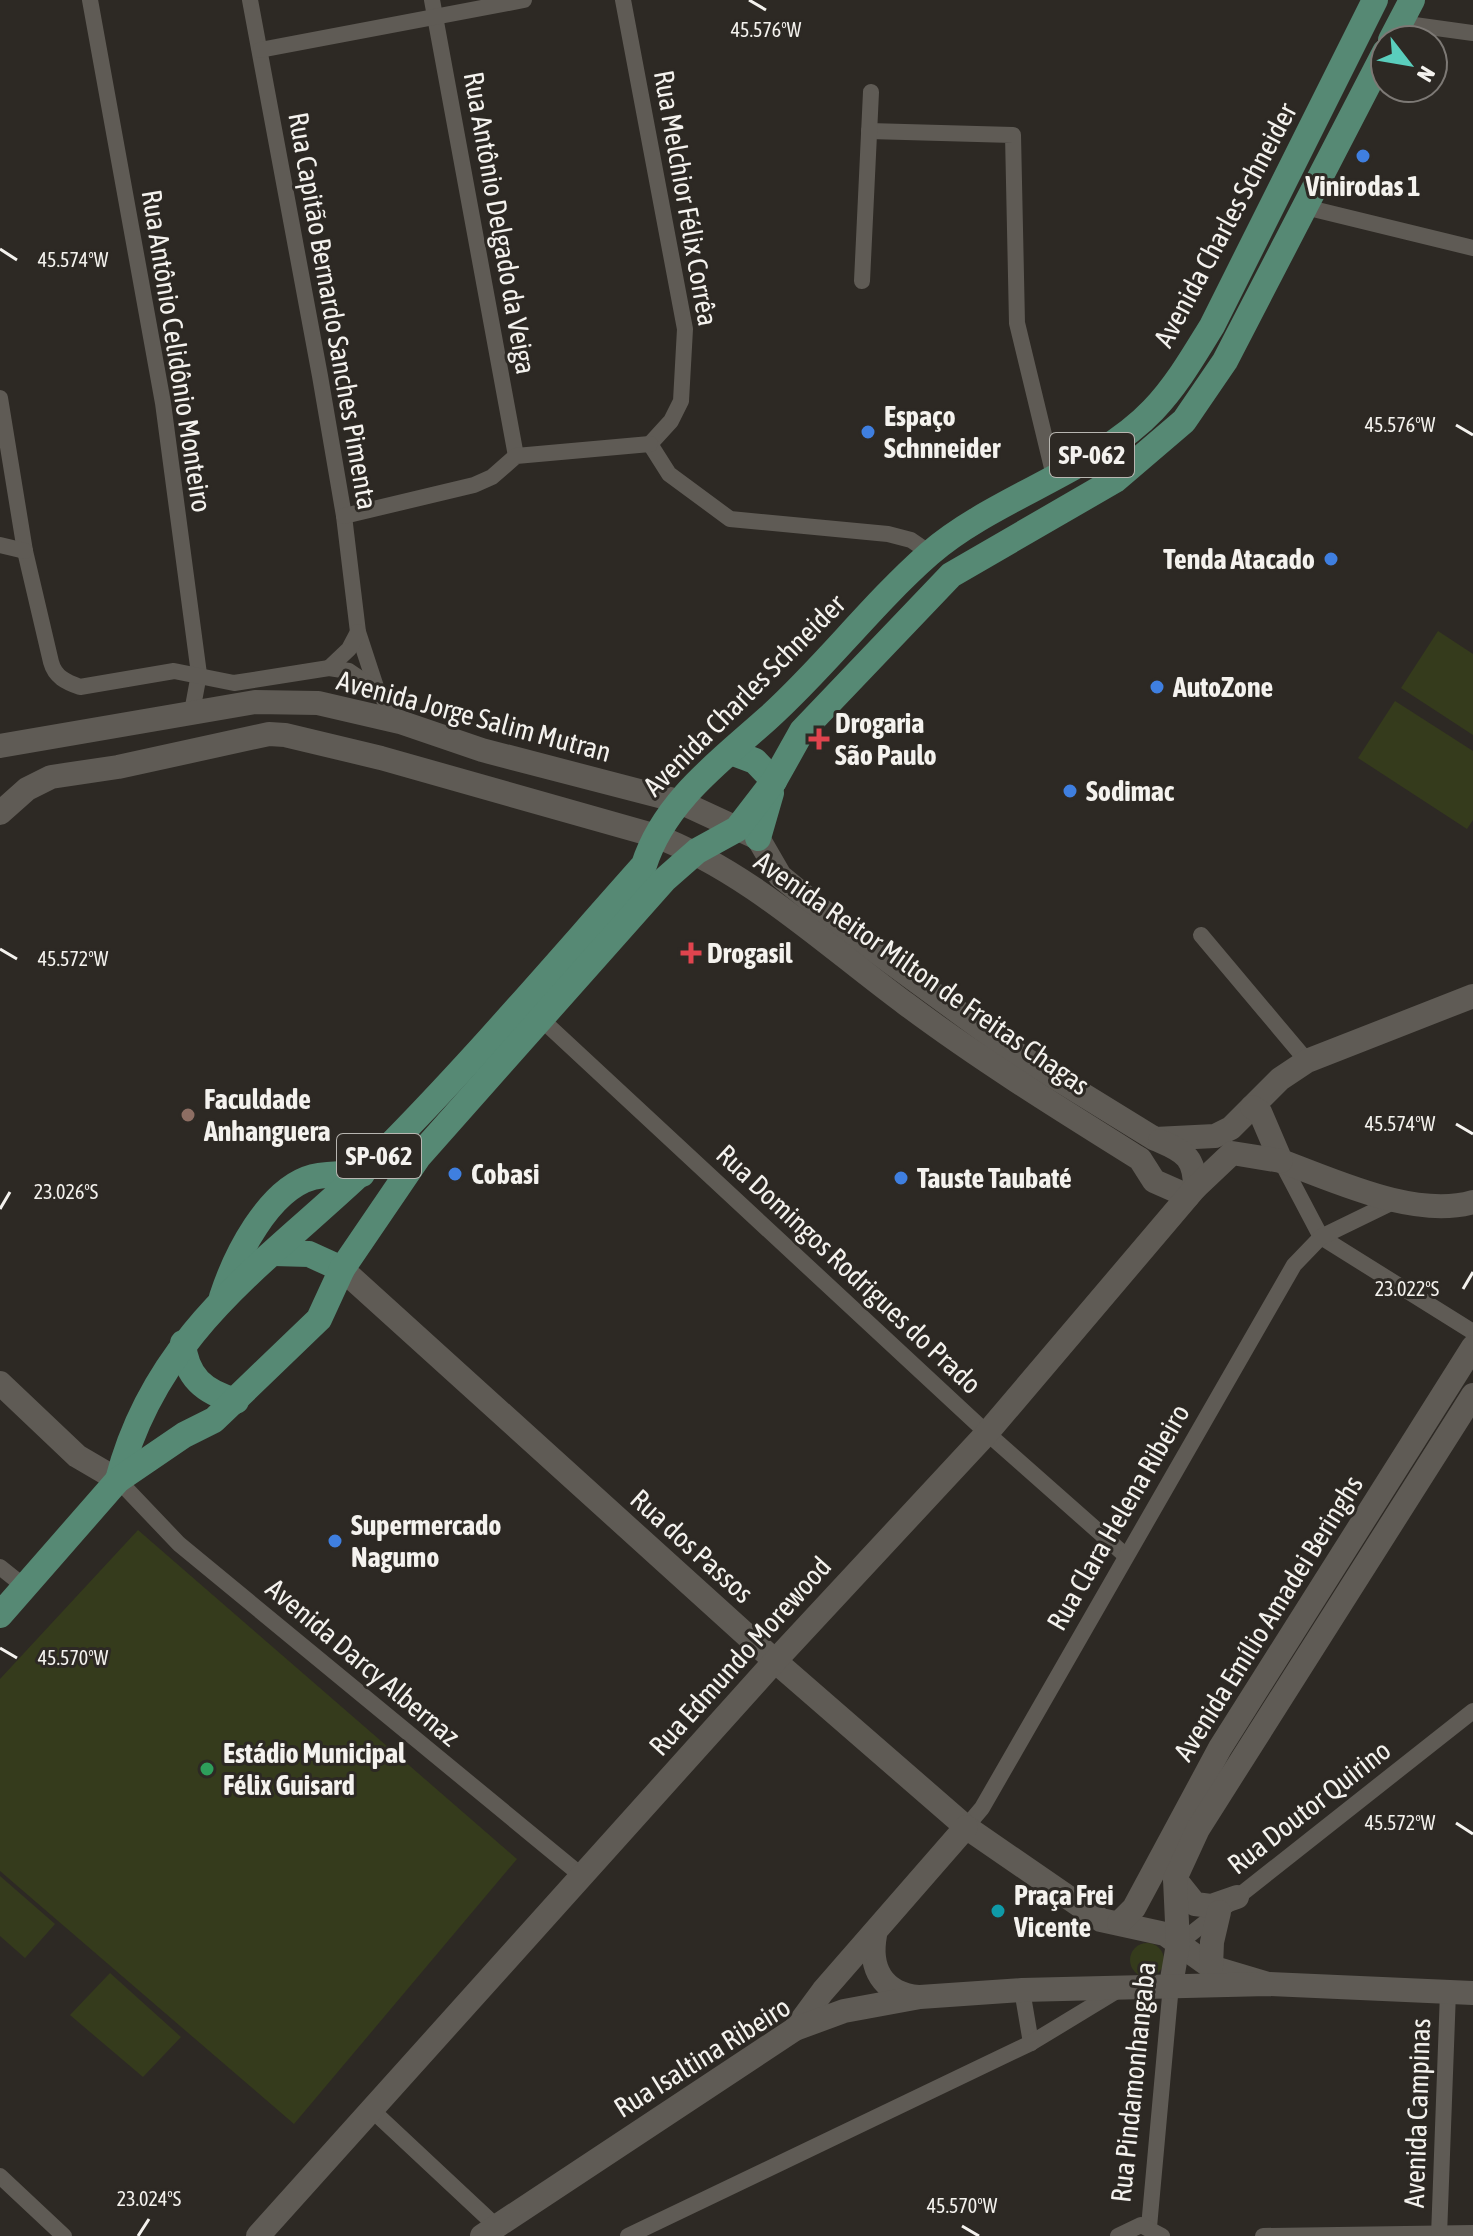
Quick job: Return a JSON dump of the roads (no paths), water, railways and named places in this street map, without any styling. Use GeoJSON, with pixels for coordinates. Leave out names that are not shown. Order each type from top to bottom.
{"type":"FeatureCollection","features":[{"type":"Feature","properties":{"kind":"main road","name":"Avenida Charles Schneider"},"geometry":{"type":"LineString","coordinates":[[118,1480],[129,1436],[143,1406],[183,1343],[222,1298],[362,1174],[644,865],[653,835],[678,801],[930,553],[986,515],[1098,452],[1152,412],[1182,375],[1212,326],[1375,0]]}},
{"type":"Feature","properties":{"kind":"main road","name":"Avenida Charles Schneider"},"geometry":{"type":"LineString","coordinates":[[0,1615],[118,1480],[184,1435],[214,1420],[319,1319],[342,1269],[419,1156],[664,880],[697,851],[747,834],[802,731],[951,575],[1115,480],[1184,421],[1225,361],[1369,83]]}},
{"type":"Feature","properties":{"kind":"main road"},"geometry":{"type":"LineString","coordinates":[[731,752],[755,761],[774,781]]}},
{"type":"Feature","properties":{"kind":"main road","name":"SP-062"},"geometry":{"type":"LineString","coordinates":[[222,1298],[232,1268],[249,1236],[289,1191],[309,1178],[362,1174]]}},
{"type":"Feature","properties":{"kind":"main road"},"geometry":{"type":"LineString","coordinates":[[274,1253],[309,1254],[342,1269]]}},
{"type":"Feature","properties":{"kind":"main road"},"geometry":{"type":"LineString","coordinates":[[183,1343],[191,1375],[205,1389],[236,1401]]}},
{"type":"Feature","properties":{"kind":"street","name":"Rua Antônio Celidônio Monteiro"},"geometry":{"type":"LineString","coordinates":[[90,0],[163,403],[199,674],[192,712]]}},
{"type":"Feature","properties":{"kind":"street","name":"Rua Capitão Bernardo Sanches Pimenta"},"geometry":{"type":"LineString","coordinates":[[250,0],[344,516],[358,632],[377,690],[400,722]]}},
{"type":"Feature","properties":{"kind":"street","name":"Rua Antônio Delgado da Veiga"},"geometry":{"type":"LineString","coordinates":[[432,0],[516,456]]}},
{"type":"Feature","properties":{"kind":"street"},"geometry":{"type":"LineString","coordinates":[[260,50],[524,0]]}},
{"type":"Feature","properties":{"kind":"street","name":"Rua Melchior Félix Corrêa"},"geometry":{"type":"LineString","coordinates":[[623,0],[685,329],[681,401],[671,421],[650,444]]}},
{"type":"Feature","properties":{"kind":"street"},"geometry":{"type":"LineString","coordinates":[[1401,21],[1473,33]]}},
{"type":"Feature","properties":{"kind":"street"},"geometry":{"type":"LineString","coordinates":[[862,281],[871,92]]}},
{"type":"Feature","properties":{"kind":"street"},"geometry":{"type":"LineString","coordinates":[[869,131],[1013,135],[1017,323],[1054,476]]}},
{"type":"Feature","properties":{"kind":"street"},"geometry":{"type":"LineString","coordinates":[[1305,207],[1473,248]]}},
{"type":"Feature","properties":{"kind":"street"},"geometry":{"type":"LineString","coordinates":[[0,398],[25,551],[54,672],[68,683],[80,687],[174,671],[234,683],[329,668],[349,671],[377,690]]}},
{"type":"Feature","properties":{"kind":"street"},"geometry":{"type":"LineString","coordinates":[[344,516],[474,485],[492,477],[516,456],[650,444],[669,474],[730,519],[888,534],[911,540],[930,553]]}},
{"type":"Feature","properties":{"kind":"street"},"geometry":{"type":"LineString","coordinates":[[0,545],[25,551]]}},
{"type":"Feature","properties":{"kind":"street"},"geometry":{"type":"LineString","coordinates":[[329,668],[349,649],[358,632]]}},
{"type":"Feature","properties":{"kind":"street","name":"Avenida Jorge Salim Mutran"},"geometry":{"type":"LineString","coordinates":[[0,746],[129,727],[192,712],[255,702],[318,703],[400,722],[482,750],[678,801],[747,834]]}},
{"type":"Feature","properties":{"kind":"street"},"geometry":{"type":"LineString","coordinates":[[381,758],[398,740],[400,722]]}},
{"type":"Feature","properties":{"kind":"street"},"geometry":{"type":"LineString","coordinates":[[0,813],[27,789],[51,777],[118,767],[269,734],[306,739],[381,758],[653,835]]}},
{"type":"Feature","properties":{"kind":"street"},"geometry":{"type":"LineString","coordinates":[[458,780],[462,757],[482,750]]}},
{"type":"Feature","properties":{"kind":"street","name":"Avenida Reitor Milton de Freitas Chagas"},"geometry":{"type":"LineString","coordinates":[[653,835],[697,851],[947,1034],[1140,1159],[1154,1181],[1173,1193],[1191,1192],[1195,1168],[1189,1157],[1009,1049],[840,925],[780,876],[747,834]]}},
{"type":"Feature","properties":{"kind":"street"},"geometry":{"type":"LineString","coordinates":[[1201,935],[1307,1061]]}},
{"type":"Feature","properties":{"kind":"street"},"geometry":{"type":"LineString","coordinates":[[1155,1139],[1215,1136],[1231,1128],[1280,1079],[1307,1061],[1473,996]]}},
{"type":"Feature","properties":{"kind":"street","name":"Rua Domingos Rodrigues do Prado"},"geometry":{"type":"LineString","coordinates":[[540,1018],[987,1433],[1125,1555]]}},
{"type":"Feature","properties":{"kind":"street"},"geometry":{"type":"LineString","coordinates":[[1252,1107],[1260,1112],[1281,1161],[1321,1237],[1473,1332]]}},
{"type":"Feature","properties":{"kind":"street","name":"Rua Edmundo Morewood"},"geometry":{"type":"LineString","coordinates":[[258,2236],[775,1661],[987,1433],[1191,1192],[1232,1153],[1281,1161]]}},
{"type":"Feature","properties":{"kind":"street"},"geometry":{"type":"LineString","coordinates":[[1281,1161],[1395,1201],[1457,1207],[1473,1202]]}},
{"type":"Feature","properties":{"kind":"street"},"geometry":{"type":"LineString","coordinates":[[1321,1237],[1395,1201]]}},
{"type":"Feature","properties":{"kind":"street","name":"Rua Clara Helena Ribeiro"},"geometry":{"type":"LineString","coordinates":[[966,1827],[982,1808],[1294,1265],[1321,1237]]}},
{"type":"Feature","properties":{"kind":"street","name":"Rua dos Passos"},"geometry":{"type":"LineString","coordinates":[[342,1269],[775,1661],[966,1827],[1101,1920],[1165,1934],[1211,1967],[1268,1984]]}},
{"type":"Feature","properties":{"kind":"street","name":"Avenida Emílio Amadei Beringhs"},"geometry":{"type":"LineString","coordinates":[[1119,1923],[1134,1908],[1228,1735],[1473,1347]]}},
{"type":"Feature","properties":{"kind":"street"},"geometry":{"type":"LineString","coordinates":[[0,1383],[77,1456],[118,1480]]}},
{"type":"Feature","properties":{"kind":"street"},"geometry":{"type":"LineString","coordinates":[[1211,1967],[1212,1942],[1228,1904],[1195,1904],[1175,1879],[1198,1829],[1473,1395]]}},
{"type":"Feature","properties":{"kind":"street","name":"Avenida Darcy Albernaz"},"geometry":{"type":"LineString","coordinates":[[118,1480],[179,1544],[582,1876]]}},
{"type":"Feature","properties":{"kind":"street"},"geometry":{"type":"LineString","coordinates":[[0,1567],[25,1587]]}},
{"type":"Feature","properties":{"kind":"street","name":"Rua Doutor Quirino"},"geometry":{"type":"LineString","coordinates":[[1178,1944],[1473,1711]]}},
{"type":"Feature","properties":{"kind":"street"},"geometry":{"type":"LineString","coordinates":[[795,2029],[823,1991],[966,1827]]}},
{"type":"Feature","properties":{"kind":"street","name":"Rua Pindamonhangaba"},"geometry":{"type":"LineString","coordinates":[[1118,2236],[1132,2226],[1156,2231],[1171,1985],[1178,1944],[1175,1879]]}},
{"type":"Feature","properties":{"kind":"street"},"geometry":{"type":"LineString","coordinates":[[875,1935],[871,1957],[880,1980],[900,1995],[920,1997]]}},
{"type":"Feature","properties":{"kind":"street"},"geometry":{"type":"LineString","coordinates":[[1268,1984],[1473,1993]]}},
{"type":"Feature","properties":{"kind":"street","name":"Rua Isaltina Ribeiro"},"geometry":{"type":"LineString","coordinates":[[489,2231],[795,2029],[844,2011],[920,1997],[1022,1990],[1268,1984]]}},
{"type":"Feature","properties":{"kind":"street"},"geometry":{"type":"LineString","coordinates":[[628,2236],[1031,2043],[1124,1987]]}},
{"type":"Feature","properties":{"kind":"street"},"geometry":{"type":"LineString","coordinates":[[1022,1990],[1031,2043]]}},
{"type":"Feature","properties":{"kind":"street","name":"Avenida Campinas"},"geometry":{"type":"LineString","coordinates":[[1439,2234],[1448,1992]]}},
{"type":"Feature","properties":{"kind":"street"},"geometry":{"type":"LineString","coordinates":[[373,2111],[489,2231]]}},
{"type":"Feature","properties":{"kind":"street"},"geometry":{"type":"LineString","coordinates":[[0,2176],[64,2236]]}},
{"type":"Feature","properties":{"kind":"street"},"geometry":{"type":"LineString","coordinates":[[1263,2236],[1473,2233]]}},
{"type":"Feature","properties":{"kind":"place","name":"Vinirodas 1"},"geometry":{"type":"Point","coordinates":[1363,156]}},
{"type":"Feature","properties":{"kind":"place","name":"Espaço Schnneider"},"geometry":{"type":"Point","coordinates":[868,432]}},
{"type":"Feature","properties":{"kind":"place","name":"Tenda Atacado"},"geometry":{"type":"Point","coordinates":[1331,559]}},
{"type":"Feature","properties":{"kind":"place","name":"AutoZone"},"geometry":{"type":"Point","coordinates":[1157,687]}},
{"type":"Feature","properties":{"kind":"place","name":"Drogaria São Paulo"},"geometry":{"type":"Point","coordinates":[819,739]}},
{"type":"Feature","properties":{"kind":"place","name":"Sodimac"},"geometry":{"type":"Point","coordinates":[1070,791]}},
{"type":"Feature","properties":{"kind":"place","name":"Drogasil"},"geometry":{"type":"Point","coordinates":[691,953]}},
{"type":"Feature","properties":{"kind":"place","name":"Faculdade Anhanguera"},"geometry":{"type":"Point","coordinates":[188,1115]}},
{"type":"Feature","properties":{"kind":"place","name":"Cobasi"},"geometry":{"type":"Point","coordinates":[455,1174]}},
{"type":"Feature","properties":{"kind":"place","name":"Tauste Taubaté"},"geometry":{"type":"Point","coordinates":[901,1178]}},
{"type":"Feature","properties":{"kind":"place","name":"Supermercado Nagumo"},"geometry":{"type":"Point","coordinates":[335,1541]}},
{"type":"Feature","properties":{"kind":"place","name":"Estádio Municipal Félix Guisard"},"geometry":{"type":"Point","coordinates":[207,1769]}},
{"type":"Feature","properties":{"kind":"place","name":"Praça Frei Vicente"},"geometry":{"type":"Point","coordinates":[998,1911]}}]}
